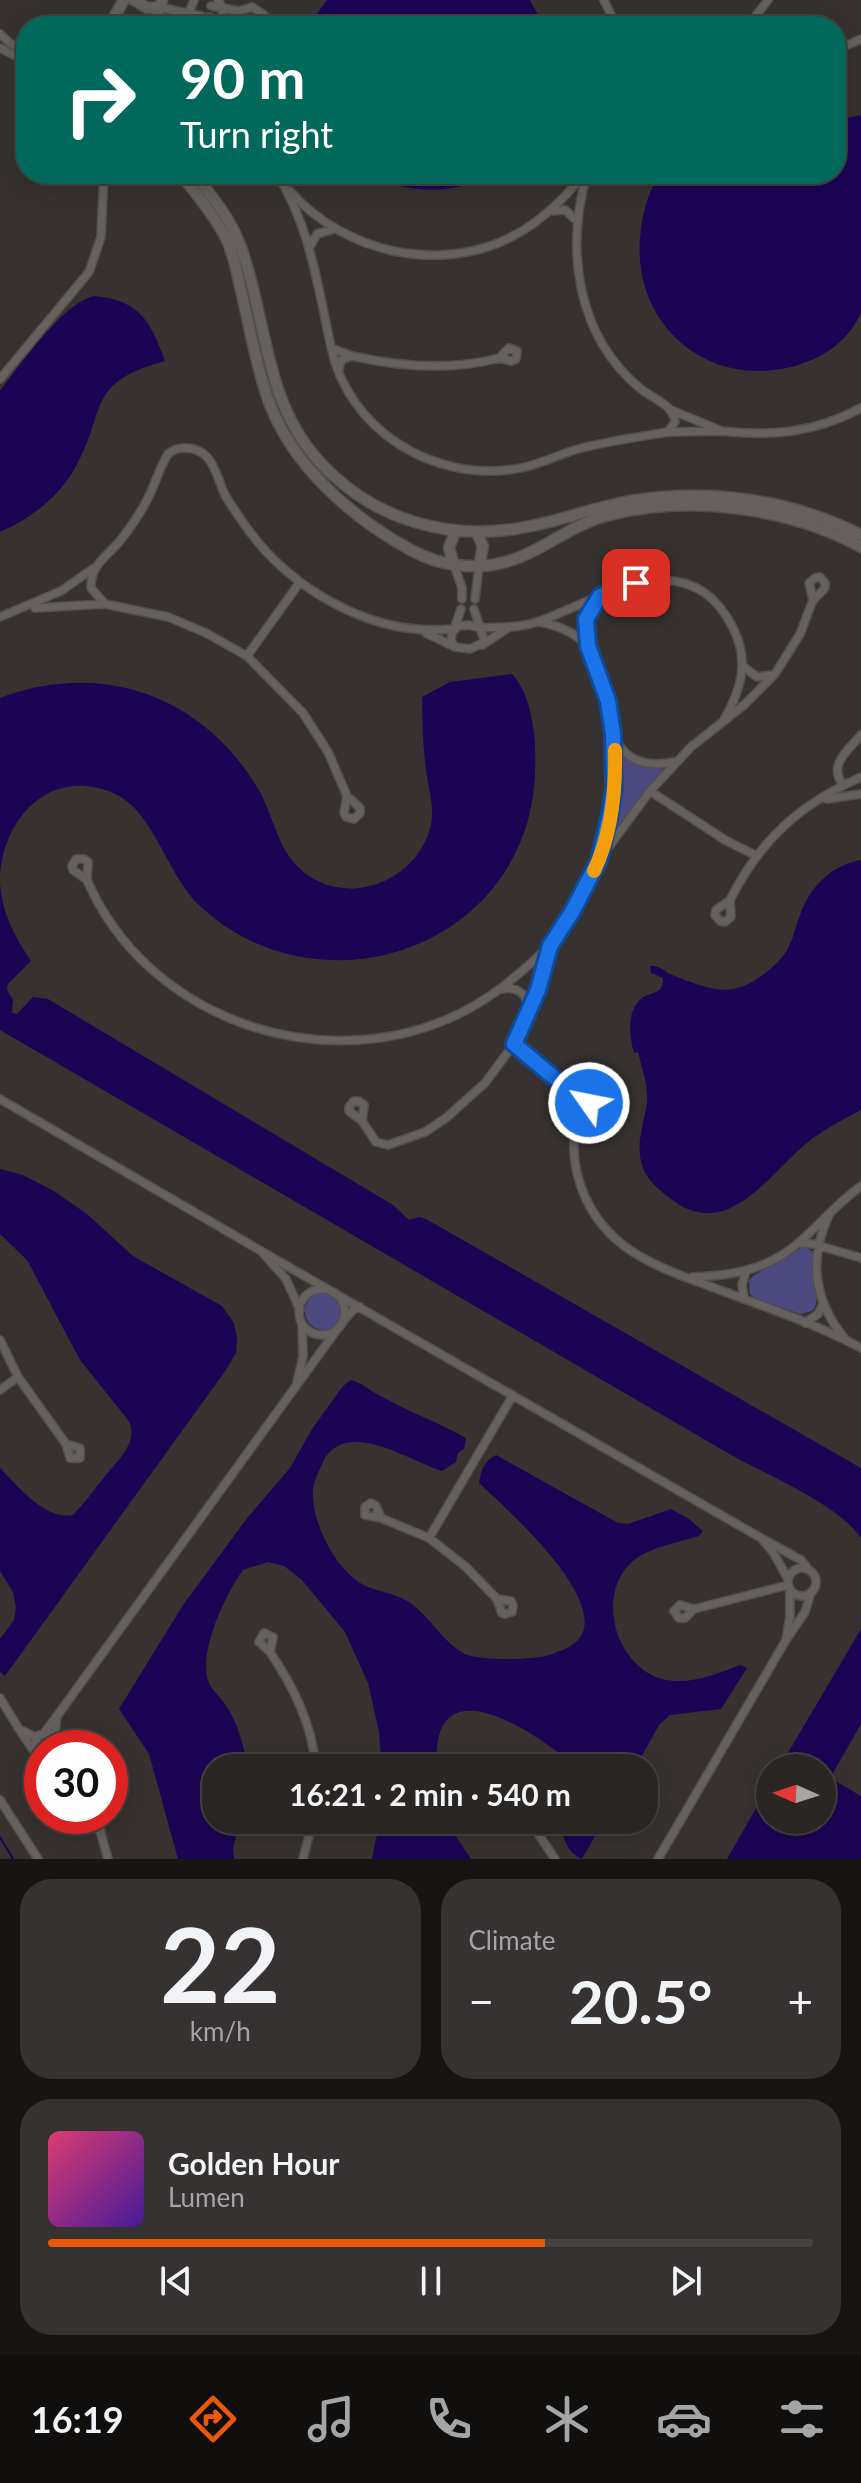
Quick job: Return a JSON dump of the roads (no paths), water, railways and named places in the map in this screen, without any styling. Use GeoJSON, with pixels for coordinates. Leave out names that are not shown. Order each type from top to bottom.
{"type":"FeatureCollection","features":[{"type":"Feature","properties":{"kind":"street"},"geometry":{"type":"LineString","coordinates":[[134,0],[147,8],[161,3],[194,16]]}},
{"type":"Feature","properties":{"kind":"street"},"geometry":{"type":"LineString","coordinates":[[187,13],[191,0],[239,11],[253,3]]}},
{"type":"Feature","properties":{"kind":"street"},"geometry":{"type":"LineString","coordinates":[[218,0],[223,9],[222,16]]}},
{"type":"Feature","properties":{"kind":"street"},"geometry":{"type":"LineString","coordinates":[[756,16],[768,0]]}},
{"type":"Feature","properties":{"kind":"street"},"geometry":{"type":"LineString","coordinates":[[238,16],[239,11]]}},
{"type":"Feature","properties":{"kind":"street"},"geometry":{"type":"LineString","coordinates":[[176,16],[187,13]]}},
{"type":"Feature","properties":{"kind":"street"},"geometry":{"type":"LineString","coordinates":[[0,34],[16,46]]}},
{"type":"Feature","properties":{"kind":"street"},"geometry":{"type":"LineString","coordinates":[[0,379],[89,272],[101,237],[104,184]]}},
{"type":"Feature","properties":{"kind":"street"},"geometry":{"type":"LineString","coordinates":[[188,184],[226,238],[234,257],[261,378],[271,406],[298,453],[329,490],[371,525],[423,557],[454,565],[479,566],[521,557],[570,529],[591,521],[639,509],[677,507],[707,507],[782,517],[861,547]]}},
{"type":"Feature","properties":{"kind":"street"},"geometry":{"type":"LineString","coordinates":[[201,184],[228,220],[239,243],[269,367],[289,419],[330,473],[369,503],[406,520],[455,532],[477,533],[534,526],[602,506],[636,500],[682,496],[734,498],[793,508],[861,535]]}},
{"type":"Feature","properties":{"kind":"street"},"geometry":{"type":"LineString","coordinates":[[281,184],[309,248],[339,371],[359,407],[383,433],[413,453],[454,468],[515,469],[582,448],[668,432],[788,433],[818,427],[861,408]]}},
{"type":"Feature","properties":{"kind":"street"},"geometry":{"type":"LineString","coordinates":[[285,184],[318,218],[336,229],[361,242],[417,254],[450,253],[488,246],[513,236],[551,211],[577,184]]}},
{"type":"Feature","properties":{"kind":"street"},"geometry":{"type":"LineString","coordinates":[[583,184],[576,249],[580,288],[598,338],[626,375],[642,390],[669,409],[722,431]]}},
{"type":"Feature","properties":{"kind":"street"},"geometry":{"type":"LineString","coordinates":[[567,196],[580,202]]}},
{"type":"Feature","properties":{"kind":"street"},"geometry":{"type":"LineString","coordinates":[[551,211],[565,210],[577,222]]}},
{"type":"Feature","properties":{"kind":"street"},"geometry":{"type":"LineString","coordinates":[[302,228],[308,219],[318,218]]}},
{"type":"Feature","properties":{"kind":"street"},"geometry":{"type":"LineString","coordinates":[[309,248],[317,234],[336,229]]}},
{"type":"Feature","properties":{"kind":"street"},"geometry":{"type":"LineString","coordinates":[[331,348],[352,356],[423,366],[499,358]]}},
{"type":"Feature","properties":{"kind":"street"},"geometry":{"type":"LineString","coordinates":[[339,371],[341,360],[352,356]]}},
{"type":"Feature","properties":{"kind":"street"},"geometry":{"type":"LineString","coordinates":[[668,432],[675,422],[669,409]]}},
{"type":"Feature","properties":{"kind":"street"},"geometry":{"type":"LineString","coordinates":[[23,610],[61,591],[95,566],[122,539],[137,516],[168,454],[190,448],[207,457],[226,496],[259,543],[300,582],[348,610],[470,649],[482,645],[510,626]]}},
{"type":"Feature","properties":{"kind":"street"},"geometry":{"type":"LineString","coordinates":[[455,532],[449,548],[462,588],[462,599]]}},
{"type":"Feature","properties":{"kind":"street"},"geometry":{"type":"LineString","coordinates":[[475,599],[483,546],[477,533]]}},
{"type":"Feature","properties":{"kind":"street"},"geometry":{"type":"LineString","coordinates":[[95,566],[91,588],[105,604]]}},
{"type":"Feature","properties":{"kind":"street"},"geometry":{"type":"LineString","coordinates":[[424,632],[469,625],[480,628],[538,622],[616,588],[651,580],[676,582],[706,595],[729,619],[736,634],[744,667],[735,700],[724,720]]}},
{"type":"Feature","properties":{"kind":"street"},"geometry":{"type":"LineString","coordinates":[[247,656],[300,582]]}},
{"type":"Feature","properties":{"kind":"street"},"geometry":{"type":"LineString","coordinates":[[462,588],[475,588]]}},
{"type":"Feature","properties":{"kind":"street"},"geometry":{"type":"LineString","coordinates":[[87,880],[110,923],[127,945],[168,983],[221,1015],[283,1036],[336,1041],[395,1036],[450,1018],[501,989],[550,946],[599,860],[614,788],[613,734],[608,701],[588,646],[586,619],[600,596]]}},
{"type":"Feature","properties":{"kind":"street"},"geometry":{"type":"LineString","coordinates":[[599,860],[674,762],[759,692],[775,674],[800,634],[813,600]]}},
{"type":"Feature","properties":{"kind":"street"},"geometry":{"type":"LineString","coordinates":[[0,617],[65,604],[105,604],[168,617],[206,633],[247,656],[303,713],[328,752],[347,796]]}},
{"type":"Feature","properties":{"kind":"street"},"geometry":{"type":"LineString","coordinates":[[456,647],[451,638],[461,609]]}},
{"type":"Feature","properties":{"kind":"street"},"geometry":{"type":"LineString","coordinates":[[474,609],[485,639],[482,645]]}},
{"type":"Feature","properties":{"kind":"street"},"geometry":{"type":"LineString","coordinates":[[538,622],[563,629],[588,646]]}},
{"type":"Feature","properties":{"kind":"street"},"geometry":{"type":"LineString","coordinates":[[744,667],[757,677],[775,674]]}},
{"type":"Feature","properties":{"kind":"street"},"geometry":{"type":"LineString","coordinates":[[613,734],[619,747],[638,761],[661,765],[674,762]]}},
{"type":"Feature","properties":{"kind":"street"},"geometry":{"type":"LineString","coordinates":[[843,785],[836,776],[837,765],[861,735]]}},
{"type":"Feature","properties":{"kind":"street"},"geometry":{"type":"LineString","coordinates":[[730,900],[755,855],[799,813],[861,777]]}},
{"type":"Feature","properties":{"kind":"street"},"geometry":{"type":"LineString","coordinates":[[650,791],[725,840],[755,855]]}},
{"type":"Feature","properties":{"kind":"street"},"geometry":{"type":"LineString","coordinates":[[821,800],[861,794]]}},
{"type":"Feature","properties":{"kind":"street"},"geometry":{"type":"LineString","coordinates":[[362,1121],[371,1139],[381,1144],[404,1141],[425,1132],[469,1100],[514,1044],[538,990],[550,946]]}},
{"type":"Feature","properties":{"kind":"street"},"geometry":{"type":"LineString","coordinates":[[501,989],[509,988],[523,993],[529,1012]]}},
{"type":"Feature","properties":{"kind":"street"},"geometry":{"type":"LineString","coordinates":[[514,1044],[575,1095],[579,1113]]}},
{"type":"Feature","properties":{"kind":"street"},"geometry":{"type":"LineString","coordinates":[[575,1095],[584,1091],[591,1099],[579,1113],[574,1129],[574,1159],[585,1195],[594,1214],[621,1243],[637,1255],[686,1277],[861,1348]]}},
{"type":"Feature","properties":{"kind":"street"},"geometry":{"type":"LineString","coordinates":[[0,1099],[801,1560],[816,1578],[805,1612],[658,1859]]}},
{"type":"Feature","properties":{"kind":"street"},"geometry":{"type":"LineString","coordinates":[[686,1277],[746,1271],[768,1263],[798,1243],[832,1209],[861,1186]]}},
{"type":"Feature","properties":{"kind":"street"},"geometry":{"type":"LineString","coordinates":[[832,1209],[818,1246],[816,1279],[823,1304],[847,1341]]}},
{"type":"Feature","properties":{"kind":"street"},"geometry":{"type":"LineString","coordinates":[[798,1243],[861,1258]]}},
{"type":"Feature","properties":{"kind":"street"},"geometry":{"type":"LineString","coordinates":[[261,1251],[286,1279],[300,1310],[303,1356],[290,1395]]}},
{"type":"Feature","properties":{"kind":"street"},"geometry":{"type":"LineString","coordinates":[[744,1299],[742,1285],[746,1271]]}},
{"type":"Feature","properties":{"kind":"street"},"geometry":{"type":"LineString","coordinates":[[300,1310],[306,1296],[312,1291],[327,1289],[335,1292],[345,1310],[341,1324],[331,1333],[311,1332],[302,1322]]}},
{"type":"Feature","properties":{"kind":"street"},"geometry":{"type":"LineString","coordinates":[[805,1323],[818,1314],[823,1304]]}},
{"type":"Feature","properties":{"kind":"street"},"geometry":{"type":"LineString","coordinates":[[44,1730],[341,1324],[353,1310],[360,1307]]}},
{"type":"Feature","properties":{"kind":"street"},"geometry":{"type":"LineString","coordinates":[[0,1340],[18,1377],[66,1444]]}},
{"type":"Feature","properties":{"kind":"street"},"geometry":{"type":"LineString","coordinates":[[0,1390],[18,1377]]}},
{"type":"Feature","properties":{"kind":"street"},"geometry":{"type":"LineString","coordinates":[[429,1538],[513,1395]]}},
{"type":"Feature","properties":{"kind":"street"},"geometry":{"type":"LineString","coordinates":[[381,1518],[429,1538],[466,1567],[497,1599]]}},
{"type":"Feature","properties":{"kind":"street"},"geometry":{"type":"LineString","coordinates":[[761,1538],[773,1552],[789,1584],[800,1596],[811,1592]]}},
{"type":"Feature","properties":{"kind":"street"},"geometry":{"type":"LineString","coordinates":[[786,1640],[790,1617],[789,1584],[797,1568],[808,1569]]}},
{"type":"Feature","properties":{"kind":"street"},"geometry":{"type":"LineString","coordinates":[[694,1609],[789,1584]]}},
{"type":"Feature","properties":{"kind":"street"},"geometry":{"type":"LineString","coordinates":[[270,1652],[303,1710],[314,1754]]}},
{"type":"Feature","properties":{"kind":"street"},"geometry":{"type":"LineString","coordinates":[[0,1698],[24,1736]]}},
{"type":"Feature","properties":{"kind":"street"},"geometry":{"type":"LineString","coordinates":[[57,1716],[60,1730]]}},
{"type":"Feature","properties":{"kind":"street"},"geometry":{"type":"LineString","coordinates":[[19,1729],[24,1730]]}},
{"type":"Feature","properties":{"kind":"street"},"geometry":{"type":"LineString","coordinates":[[0,1800],[38,1859]]}},
{"type":"Feature","properties":{"kind":"street"},"geometry":{"type":"LineString","coordinates":[[101,1834],[108,1859]]}},
{"type":"Feature","properties":{"kind":"street"},"geometry":{"type":"LineString","coordinates":[[303,1859],[309,1834]]}},
{"type":"Feature","properties":{"kind":"street"},"geometry":{"type":"LineString","coordinates":[[538,1834],[555,1859]]}},
{"type":"Feature","properties":{"kind":"waterway"},"geometry":{"type":"LineString","coordinates":[[0,1837],[13,1859]]}}]}
